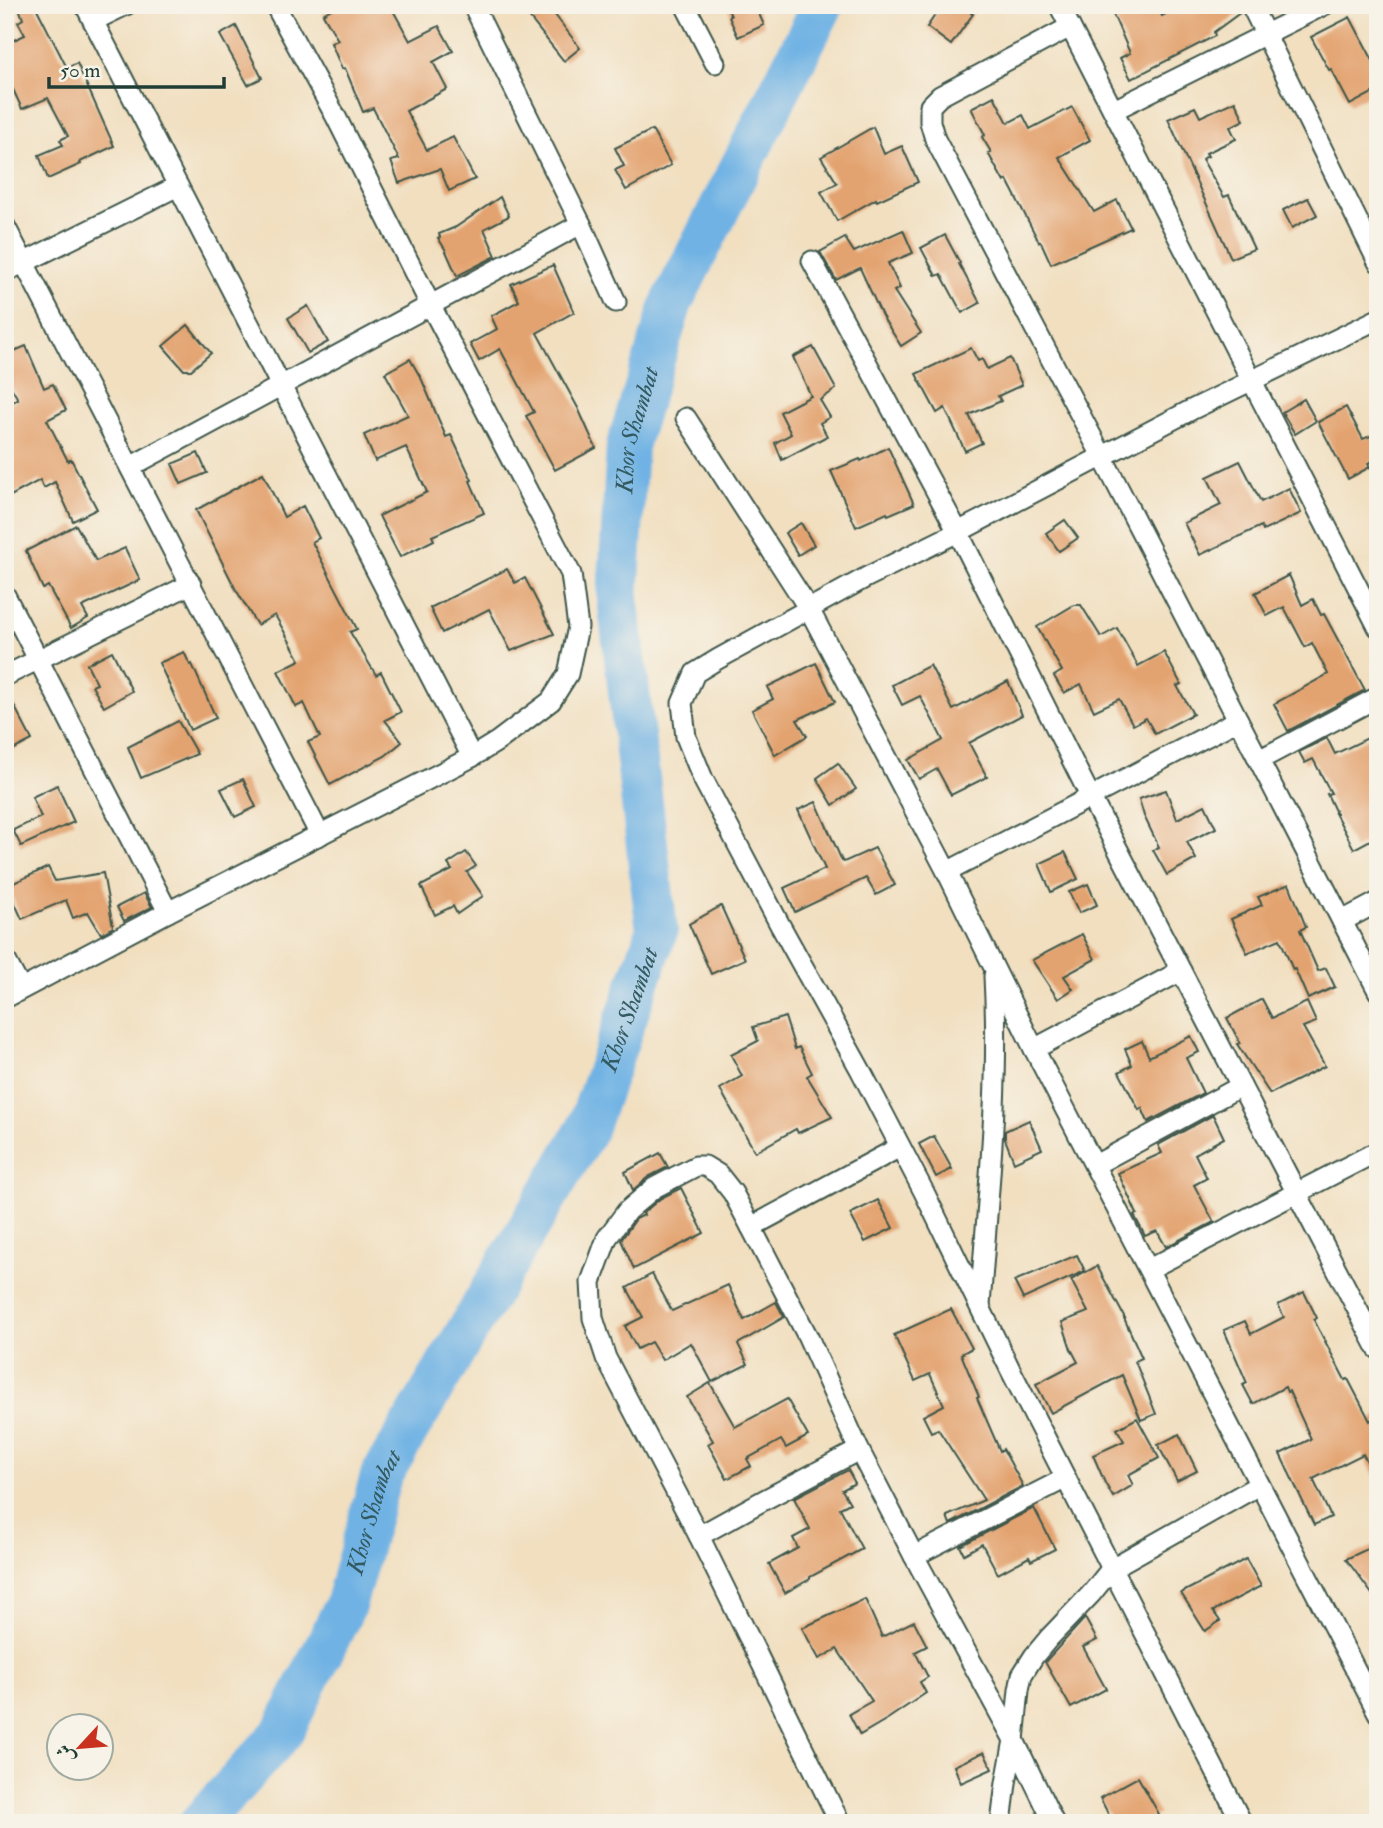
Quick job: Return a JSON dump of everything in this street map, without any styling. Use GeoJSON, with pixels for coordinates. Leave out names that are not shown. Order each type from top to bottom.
{"type":"FeatureCollection","features":[{"type":"Feature","properties":{"kind":"street"},"geometry":{"type":"LineString","coordinates":[[125,5],[89,13],[472,757]]}},
{"type":"Feature","properties":{"kind":"street"},"geometry":{"type":"LineString","coordinates":[[5,959],[13,994],[472,757],[551,701],[568,674],[578,627],[571,574],[336,117],[275,5]]}},
{"type":"Feature","properties":{"kind":"street"},"geometry":{"type":"LineString","coordinates":[[473,5],[617,302]]}},
{"type":"Feature","properties":{"kind":"street"},"geometry":{"type":"LineString","coordinates":[[685,5],[715,63]]}},
{"type":"Feature","properties":{"kind":"street"},"geometry":{"type":"LineString","coordinates":[[1059,5],[1378,627]]}},
{"type":"Feature","properties":{"kind":"street"},"geometry":{"type":"LineString","coordinates":[[1251,5],[1378,262]]}},
{"type":"Feature","properties":{"kind":"street"},"geometry":{"type":"LineString","coordinates":[[1114,110],[1324,5]]}},
{"type":"Feature","properties":{"kind":"street"},"geometry":{"type":"LineString","coordinates":[[1070,27],[940,96],[930,106],[930,122],[935,139],[1378,991]]}},
{"type":"Feature","properties":{"kind":"street"},"geometry":{"type":"LineString","coordinates":[[5,272],[178,186]]}},
{"type":"Feature","properties":{"kind":"street"},"geometry":{"type":"LineString","coordinates":[[130,467],[581,224]]}},
{"type":"Feature","properties":{"kind":"street"},"geometry":{"type":"LineString","coordinates":[[5,226],[320,835]]}},
{"type":"Feature","properties":{"kind":"street"},"geometry":{"type":"LineString","coordinates":[[813,261],[958,531],[1090,796],[1378,1349]]}},
{"type":"Feature","properties":{"kind":"street"},"geometry":{"type":"LineString","coordinates":[[1242,1823],[861,1071],[703,779],[686,737],[682,703],[695,673],[718,659],[867,577],[1252,380],[1378,319]]}},
{"type":"Feature","properties":{"kind":"street"},"geometry":{"type":"LineString","coordinates":[[686,418],[809,609],[947,872],[1034,1049],[1259,1485],[1375,1703]]}},
{"type":"Feature","properties":{"kind":"street"},"geometry":{"type":"LineString","coordinates":[[5,676],[191,584]]}},
{"type":"Feature","properties":{"kind":"street"},"geometry":{"type":"LineString","coordinates":[[5,595],[168,912]]}},
{"type":"Feature","properties":{"kind":"street"},"geometry":{"type":"LineString","coordinates":[[1259,760],[1378,697]]}},
{"type":"Feature","properties":{"kind":"street"},"geometry":{"type":"LineString","coordinates":[[947,872],[1238,720]]}},
{"type":"Feature","properties":{"kind":"street"},"geometry":{"type":"LineString","coordinates":[[1342,921],[1378,902]]}},
{"type":"Feature","properties":{"kind":"street"},"geometry":{"type":"LineString","coordinates":[[980,1307],[995,1102],[996,1019],[993,967]]}},
{"type":"Feature","properties":{"kind":"street"},"geometry":{"type":"LineString","coordinates":[[1034,1049],[1181,971]]}},
{"type":"Feature","properties":{"kind":"street"},"geometry":{"type":"LineString","coordinates":[[1095,1165],[1241,1086]]}},
{"type":"Feature","properties":{"kind":"street"},"geometry":{"type":"LineString","coordinates":[[751,1227],[900,1147]]}},
{"type":"Feature","properties":{"kind":"street"},"geometry":{"type":"LineString","coordinates":[[1149,1269],[1378,1151]]}},
{"type":"Feature","properties":{"kind":"street"},"geometry":{"type":"LineString","coordinates":[[840,1823],[699,1536],[606,1358],[593,1318],[591,1282],[607,1238],[627,1211],[654,1188],[696,1166],[705,1166],[718,1174],[733,1193],[807,1337],[859,1450],[1014,1740],[1054,1823]]}},
{"type":"Feature","properties":{"kind":"street"},"geometry":{"type":"LineString","coordinates":[[699,1536],[859,1450]]}},
{"type":"Feature","properties":{"kind":"street"},"geometry":{"type":"LineString","coordinates":[[914,1556],[1066,1478]]}},
{"type":"Feature","properties":{"kind":"street"},"geometry":{"type":"LineString","coordinates":[[1002,1823],[1018,1690],[1022,1675],[1041,1647],[1112,1568],[1259,1485]]}},
{"type":"Feature","properties":{"kind":"building"},"geometry":{"type":"Polygon","coordinates":[[[18,5],[35,5],[67,68],[77,63],[114,146],[48,179],[39,155],[63,145],[60,140],[68,136],[48,98],[22,109],[5,72],[5,44],[25,35],[18,22],[23,19],[18,5]]]}},
{"type":"Feature","properties":{"kind":"building"},"geometry":{"type":"Polygon","coordinates":[[[338,5],[390,5],[410,41],[439,26],[453,51],[433,62],[447,89],[406,111],[427,150],[453,137],[475,179],[449,191],[440,169],[399,183],[391,161],[399,159],[373,108],[363,112],[345,68],[342,69],[331,43],[338,40],[323,14],[338,5]]]}},
{"type":"Feature","properties":{"kind":"building"},"geometry":{"type":"Polygon","coordinates":[[[726,5],[755,5],[764,25],[738,37],[726,5]]]}},
{"type":"Feature","properties":{"kind":"building"},"geometry":{"type":"Polygon","coordinates":[[[942,5],[976,5],[971,13],[973,14],[951,45],[927,27],[942,5]]]}},
{"type":"Feature","properties":{"kind":"building"},"geometry":{"type":"Polygon","coordinates":[[[1109,5],[1156,5],[1162,16],[1184,5],[1239,5],[1241,12],[1214,32],[1215,36],[1131,79],[1120,58],[1130,53],[1109,5]]]}},
{"type":"Feature","properties":{"kind":"building"},"geometry":{"type":"Polygon","coordinates":[[[549,7],[580,48],[564,61],[529,17],[549,7]]]}},
{"type":"Feature","properties":{"kind":"building"},"geometry":{"type":"Polygon","coordinates":[[[1350,17],[1378,70],[1378,90],[1350,105],[1311,37],[1350,17]]]}},
{"type":"Feature","properties":{"kind":"building"},"geometry":{"type":"Polygon","coordinates":[[[236,26],[262,78],[248,85],[220,35],[236,26]]]}},
{"type":"Feature","properties":{"kind":"building"},"geometry":{"type":"Polygon","coordinates":[[[994,96],[1008,123],[1023,115],[1030,129],[1072,107],[1090,140],[1059,157],[1094,212],[1117,200],[1131,228],[1051,264],[1007,180],[1004,182],[988,153],[991,152],[982,137],[985,135],[971,108],[994,96]]]}},
{"type":"Feature","properties":{"kind":"building"},"geometry":{"type":"Polygon","coordinates":[[[1235,101],[1244,120],[1230,127],[1236,139],[1206,153],[1208,156],[1202,159],[1224,197],[1229,195],[1254,249],[1231,258],[1168,119],[1195,107],[1200,117],[1235,101]]]}},
{"type":"Feature","properties":{"kind":"building"},"geometry":{"type":"Polygon","coordinates":[[[873,127],[884,154],[902,146],[918,182],[877,201],[876,199],[837,221],[821,192],[837,183],[821,157],[873,127]]]}},
{"type":"Feature","properties":{"kind":"building"},"geometry":{"type":"Polygon","coordinates":[[[652,130],[671,165],[626,190],[615,170],[624,166],[615,148],[652,130]]]}},
{"type":"Feature","properties":{"kind":"building"},"geometry":{"type":"Polygon","coordinates":[[[500,197],[509,216],[484,229],[496,256],[457,276],[438,238],[439,234],[456,227],[500,197]]]}},
{"type":"Feature","properties":{"kind":"building"},"geometry":{"type":"Polygon","coordinates":[[[1308,198],[1317,215],[1292,228],[1283,210],[1308,198]]]}},
{"type":"Feature","properties":{"kind":"building"},"geometry":{"type":"Polygon","coordinates":[[[903,230],[913,253],[888,263],[900,288],[894,291],[921,333],[901,346],[882,316],[860,268],[836,280],[820,252],[845,238],[854,252],[903,230]]]}},
{"type":"Feature","properties":{"kind":"building"},"geometry":{"type":"Polygon","coordinates":[[[945,235],[980,303],[962,313],[941,274],[936,276],[921,248],[945,235]]]}},
{"type":"Feature","properties":{"kind":"building"},"geometry":{"type":"Polygon","coordinates":[[[553,265],[574,312],[537,333],[578,408],[596,448],[555,470],[526,416],[534,412],[500,349],[479,361],[470,344],[497,329],[491,316],[519,301],[511,284],[553,265]]]}},
{"type":"Feature","properties":{"kind":"building"},"geometry":{"type":"Polygon","coordinates":[[[308,306],[328,342],[308,353],[288,318],[308,306]]]}},
{"type":"Feature","properties":{"kind":"building"},"geometry":{"type":"Polygon","coordinates":[[[188,325],[211,353],[191,370],[184,370],[163,346],[188,325]]]}},
{"type":"Feature","properties":{"kind":"building"},"geometry":{"type":"Polygon","coordinates":[[[26,346],[44,388],[53,384],[66,410],[47,420],[97,509],[73,521],[55,482],[44,488],[40,480],[5,499],[5,406],[18,399],[5,377],[5,355],[26,346]]]}},
{"type":"Feature","properties":{"kind":"building"},"geometry":{"type":"Polygon","coordinates":[[[813,347],[836,389],[820,400],[830,417],[820,423],[827,436],[782,460],[775,443],[791,434],[780,412],[811,396],[793,357],[813,347]]]}},
{"type":"Feature","properties":{"kind":"building"},"geometry":{"type":"Polygon","coordinates":[[[971,348],[978,361],[982,359],[987,369],[1010,358],[1022,385],[998,396],[1001,401],[969,415],[982,443],[965,451],[945,408],[937,413],[916,374],[971,348]]]}},
{"type":"Feature","properties":{"kind":"building"},"geometry":{"type":"Polygon","coordinates":[[[410,359],[446,437],[451,435],[484,513],[432,536],[434,540],[400,557],[379,516],[427,492],[406,447],[375,461],[364,435],[408,415],[385,373],[410,359]]]}},
{"type":"Feature","properties":{"kind":"building"},"geometry":{"type":"Polygon","coordinates":[[[1304,399],[1316,421],[1295,434],[1282,412],[1304,399]]]}},
{"type":"Feature","properties":{"kind":"building"},"geometry":{"type":"Polygon","coordinates":[[[1346,407],[1363,439],[1378,433],[1378,459],[1368,463],[1370,467],[1348,479],[1318,422],[1346,407]]]}},
{"type":"Feature","properties":{"kind":"building"},"geometry":{"type":"Polygon","coordinates":[[[888,447],[914,504],[856,527],[831,471],[860,459],[861,461],[888,447]]]}},
{"type":"Feature","properties":{"kind":"building"},"geometry":{"type":"Polygon","coordinates":[[[198,453],[207,473],[181,484],[172,464],[198,453]]]}},
{"type":"Feature","properties":{"kind":"building"},"geometry":{"type":"Polygon","coordinates":[[[1240,461],[1261,502],[1289,488],[1301,513],[1263,531],[1261,526],[1200,555],[1184,523],[1221,505],[1207,477],[1240,461]]]}},
{"type":"Feature","properties":{"kind":"building"},"geometry":{"type":"Polygon","coordinates":[[[263,473],[284,517],[303,506],[319,538],[312,542],[357,629],[350,632],[376,675],[381,672],[401,712],[385,720],[402,742],[385,756],[330,785],[308,742],[320,737],[304,703],[296,707],[278,671],[300,660],[275,615],[257,625],[196,510],[263,473]]]}},
{"type":"Feature","properties":{"kind":"building"},"geometry":{"type":"Polygon","coordinates":[[[1065,520],[1078,538],[1059,551],[1046,533],[1065,520]]]}},
{"type":"Feature","properties":{"kind":"building"},"geometry":{"type":"Polygon","coordinates":[[[801,523],[814,545],[798,555],[785,533],[801,523]]]}},
{"type":"Feature","properties":{"kind":"building"},"geometry":{"type":"Polygon","coordinates":[[[76,525],[96,561],[125,548],[140,580],[82,607],[88,618],[71,628],[48,586],[43,589],[26,551],[76,525]]]}},
{"type":"Feature","properties":{"kind":"building"},"geometry":{"type":"Polygon","coordinates":[[[507,569],[515,583],[525,578],[554,634],[511,651],[489,609],[442,633],[430,608],[507,569]]]}},
{"type":"Feature","properties":{"kind":"building"},"geometry":{"type":"Polygon","coordinates":[[[1289,575],[1302,605],[1313,599],[1321,615],[1324,614],[1365,690],[1288,731],[1274,704],[1328,674],[1312,643],[1305,647],[1284,607],[1267,616],[1255,593],[1289,575]]]}},
{"type":"Feature","properties":{"kind":"building"},"geometry":{"type":"Polygon","coordinates":[[[1074,605],[1081,605],[1101,637],[1117,628],[1138,666],[1164,652],[1181,684],[1177,686],[1193,714],[1155,734],[1146,718],[1133,725],[1119,699],[1094,711],[1081,684],[1064,693],[1054,676],[1062,671],[1037,627],[1074,605]]]}},
{"type":"Feature","properties":{"kind":"building"},"geometry":{"type":"Polygon","coordinates":[[[112,651],[132,691],[104,707],[92,686],[97,684],[87,664],[112,651]]]}},
{"type":"Feature","properties":{"kind":"building"},"geometry":{"type":"Polygon","coordinates":[[[184,652],[216,718],[190,730],[159,663],[184,652]]]}},
{"type":"Feature","properties":{"kind":"building"},"geometry":{"type":"Polygon","coordinates":[[[816,663],[835,702],[797,720],[807,736],[775,755],[752,710],[773,699],[767,687],[816,663]]]}},
{"type":"Feature","properties":{"kind":"building"},"geometry":{"type":"Polygon","coordinates":[[[930,665],[953,710],[1008,681],[1022,715],[969,743],[987,777],[951,795],[937,769],[919,779],[908,760],[943,740],[920,696],[902,705],[892,685],[930,665]]]}},
{"type":"Feature","properties":{"kind":"building"},"geometry":{"type":"Polygon","coordinates":[[[5,688],[32,740],[5,754],[5,688]]]}},
{"type":"Feature","properties":{"kind":"building"},"geometry":{"type":"Polygon","coordinates":[[[178,721],[197,754],[141,778],[128,747],[178,721]]]}},
{"type":"Feature","properties":{"kind":"building"},"geometry":{"type":"Polygon","coordinates":[[[1378,733],[1378,836],[1354,849],[1335,813],[1327,794],[1331,793],[1313,759],[1305,763],[1299,752],[1327,738],[1335,754],[1378,733]]]}},
{"type":"Feature","properties":{"kind":"building"},"geometry":{"type":"Polygon","coordinates":[[[838,763],[856,789],[833,805],[817,778],[838,763]]]}},
{"type":"Feature","properties":{"kind":"building"},"geometry":{"type":"Polygon","coordinates":[[[243,779],[256,807],[235,817],[221,789],[243,779]]]}},
{"type":"Feature","properties":{"kind":"building"},"geometry":{"type":"Polygon","coordinates":[[[57,785],[74,822],[21,846],[13,830],[41,817],[32,797],[57,785]]]}},
{"type":"Feature","properties":{"kind":"building"},"geometry":{"type":"Polygon","coordinates":[[[1166,790],[1177,819],[1205,805],[1216,828],[1187,842],[1196,859],[1167,875],[1153,850],[1159,847],[1139,799],[1166,790]]]}},
{"type":"Feature","properties":{"kind":"building"},"geometry":{"type":"Polygon","coordinates":[[[816,802],[842,861],[875,848],[895,885],[876,895],[866,878],[795,912],[784,888],[825,869],[798,810],[816,802]]]}},
{"type":"Feature","properties":{"kind":"building"},"geometry":{"type":"Polygon","coordinates":[[[466,852],[476,866],[467,872],[483,896],[457,914],[453,906],[435,915],[421,886],[452,870],[448,864],[466,852]]]}},
{"type":"Feature","properties":{"kind":"building"},"geometry":{"type":"Polygon","coordinates":[[[1065,852],[1078,879],[1051,892],[1039,864],[1065,852]]]}},
{"type":"Feature","properties":{"kind":"building"},"geometry":{"type":"Polygon","coordinates":[[[48,867],[55,881],[103,873],[113,927],[101,934],[88,912],[73,918],[66,900],[22,919],[7,886],[48,867]]]}},
{"type":"Feature","properties":{"kind":"building"},"geometry":{"type":"Polygon","coordinates":[[[1088,884],[1097,905],[1079,913],[1069,892],[1088,884]]]}},
{"type":"Feature","properties":{"kind":"building"},"geometry":{"type":"Polygon","coordinates":[[[1289,884],[1306,927],[1300,930],[1318,971],[1326,968],[1335,987],[1308,999],[1280,939],[1247,953],[1231,919],[1262,905],[1258,897],[1289,884]]]}},
{"type":"Feature","properties":{"kind":"building"},"geometry":{"type":"Polygon","coordinates":[[[144,893],[152,907],[124,921],[117,907],[144,893]]]}},
{"type":"Feature","properties":{"kind":"building"},"geometry":{"type":"Polygon","coordinates":[[[721,906],[745,959],[711,974],[689,924],[721,906]]]}},
{"type":"Feature","properties":{"kind":"building"},"geometry":{"type":"Polygon","coordinates":[[[1082,934],[1095,959],[1064,976],[1073,989],[1058,999],[1032,960],[1082,934]]]}},
{"type":"Feature","properties":{"kind":"building"},"geometry":{"type":"Polygon","coordinates":[[[1262,999],[1272,1018],[1307,1002],[1316,1022],[1303,1027],[1325,1066],[1270,1094],[1237,1044],[1240,1043],[1227,1018],[1262,999]]]}},
{"type":"Feature","properties":{"kind":"building"},"geometry":{"type":"Polygon","coordinates":[[[785,1017],[795,1049],[799,1047],[812,1073],[807,1076],[832,1117],[798,1133],[796,1129],[755,1152],[720,1089],[742,1076],[731,1055],[758,1041],[753,1027],[785,1017]]]}},
{"type":"Feature","properties":{"kind":"building"},"geometry":{"type":"Polygon","coordinates":[[[1191,1036],[1199,1052],[1186,1058],[1203,1093],[1148,1122],[1119,1072],[1132,1065],[1125,1049],[1142,1041],[1149,1057],[1191,1036]]]}},
{"type":"Feature","properties":{"kind":"building"},"geometry":{"type":"Polygon","coordinates":[[[1213,1115],[1224,1138],[1195,1154],[1207,1178],[1194,1185],[1214,1222],[1166,1247],[1157,1231],[1145,1236],[1118,1173],[1162,1153],[1158,1145],[1213,1115]]]}},
{"type":"Feature","properties":{"kind":"building"},"geometry":{"type":"Polygon","coordinates":[[[1029,1120],[1042,1149],[1014,1162],[1005,1139],[1005,1131],[1029,1120]]]}},
{"type":"Feature","properties":{"kind":"building"},"geometry":{"type":"Polygon","coordinates":[[[934,1136],[952,1169],[936,1177],[919,1144],[934,1136]]]}},
{"type":"Feature","properties":{"kind":"building"},"geometry":{"type":"Polygon","coordinates":[[[660,1153],[668,1167],[648,1177],[633,1190],[625,1172],[660,1153]]]}},
{"type":"Feature","properties":{"kind":"building"},"geometry":{"type":"Polygon","coordinates":[[[681,1188],[704,1233],[634,1269],[621,1240],[636,1219],[661,1198],[681,1188]]]}},
{"type":"Feature","properties":{"kind":"building"},"geometry":{"type":"Polygon","coordinates":[[[878,1200],[893,1228],[865,1242],[850,1214],[878,1200]]]}},
{"type":"Feature","properties":{"kind":"building"},"geometry":{"type":"Polygon","coordinates":[[[1077,1255],[1085,1271],[1023,1299],[1014,1281],[1077,1255]]]}},
{"type":"Feature","properties":{"kind":"building"},"geometry":{"type":"Polygon","coordinates":[[[1097,1266],[1125,1318],[1142,1358],[1135,1361],[1156,1414],[1141,1420],[1122,1375],[1051,1413],[1036,1384],[1078,1362],[1062,1322],[1088,1312],[1071,1280],[1097,1266]]]}},
{"type":"Feature","properties":{"kind":"building"},"geometry":{"type":"Polygon","coordinates":[[[652,1274],[672,1311],[728,1285],[744,1320],[776,1302],[784,1317],[738,1344],[748,1364],[712,1382],[691,1343],[662,1360],[651,1342],[637,1349],[625,1326],[643,1317],[627,1288],[652,1274]]]}},
{"type":"Feature","properties":{"kind":"building"},"geometry":{"type":"Polygon","coordinates":[[[1304,1292],[1317,1318],[1314,1320],[1345,1380],[1348,1379],[1370,1421],[1378,1415],[1378,1482],[1363,1454],[1313,1479],[1331,1517],[1314,1525],[1280,1454],[1311,1439],[1289,1391],[1287,1392],[1285,1387],[1253,1404],[1243,1385],[1247,1383],[1224,1330],[1245,1321],[1251,1334],[1284,1317],[1278,1305],[1304,1292]]]}},
{"type":"Feature","properties":{"kind":"building"},"geometry":{"type":"Polygon","coordinates":[[[951,1309],[972,1348],[961,1354],[979,1397],[977,1398],[1000,1451],[1003,1449],[1023,1486],[950,1524],[947,1516],[984,1500],[938,1429],[931,1432],[923,1416],[944,1405],[930,1374],[915,1381],[894,1335],[951,1309]]]}},
{"type":"Feature","properties":{"kind":"building"},"geometry":{"type":"Polygon","coordinates":[[[710,1383],[735,1427],[787,1399],[808,1436],[786,1448],[781,1440],[747,1459],[751,1466],[727,1479],[708,1444],[713,1441],[687,1397],[710,1383]]]}},
{"type":"Feature","properties":{"kind":"building"},"geometry":{"type":"Polygon","coordinates":[[[1137,1418],[1159,1458],[1128,1475],[1133,1485],[1113,1497],[1093,1455],[1124,1441],[1117,1429],[1137,1418]]]}},
{"type":"Feature","properties":{"kind":"building"},"geometry":{"type":"Polygon","coordinates":[[[1179,1434],[1197,1471],[1177,1481],[1158,1445],[1179,1434]]]}},
{"type":"Feature","properties":{"kind":"building"},"geometry":{"type":"Polygon","coordinates":[[[848,1470],[855,1483],[842,1490],[850,1503],[840,1508],[862,1549],[785,1593],[769,1564],[798,1548],[793,1538],[810,1529],[794,1498],[848,1470]]]}},
{"type":"Feature","properties":{"kind":"building"},"geometry":{"type":"Polygon","coordinates":[[[1034,1508],[1055,1549],[1031,1561],[1029,1557],[998,1574],[982,1544],[964,1554],[960,1546],[1034,1508]]]}},
{"type":"Feature","properties":{"kind":"building"},"geometry":{"type":"Polygon","coordinates":[[[1378,1544],[1378,1602],[1346,1559],[1378,1544]]]}},
{"type":"Feature","properties":{"kind":"building"},"geometry":{"type":"Polygon","coordinates":[[[1246,1559],[1261,1586],[1213,1611],[1220,1621],[1205,1631],[1181,1593],[1246,1559]]]}},
{"type":"Feature","properties":{"kind":"building"},"geometry":{"type":"Polygon","coordinates":[[[865,1599],[882,1637],[914,1621],[927,1646],[915,1652],[928,1677],[920,1682],[926,1693],[860,1735],[849,1714],[872,1701],[837,1649],[819,1659],[802,1628],[865,1599]]]}},
{"type":"Feature","properties":{"kind":"building"},"geometry":{"type":"Polygon","coordinates":[[[1085,1618],[1097,1640],[1083,1647],[1106,1689],[1071,1708],[1045,1662],[1085,1618]]]}},
{"type":"Feature","properties":{"kind":"building"},"geometry":{"type":"Polygon","coordinates":[[[984,1752],[992,1769],[961,1783],[954,1766],[984,1752]]]}},
{"type":"Feature","properties":{"kind":"building"},"geometry":{"type":"Polygon","coordinates":[[[1138,1777],[1159,1814],[1143,1823],[1113,1823],[1100,1798],[1138,1777]]]}},
{"type":"Feature","properties":{"kind":"waterway","name":"Khor Shambat"},"geometry":{"type":"LineString","coordinates":[[200,1823],[283,1732],[345,1606],[381,1476],[587,1129],[657,931],[618,598],[627,446],[672,302],[823,5]]}}]}
